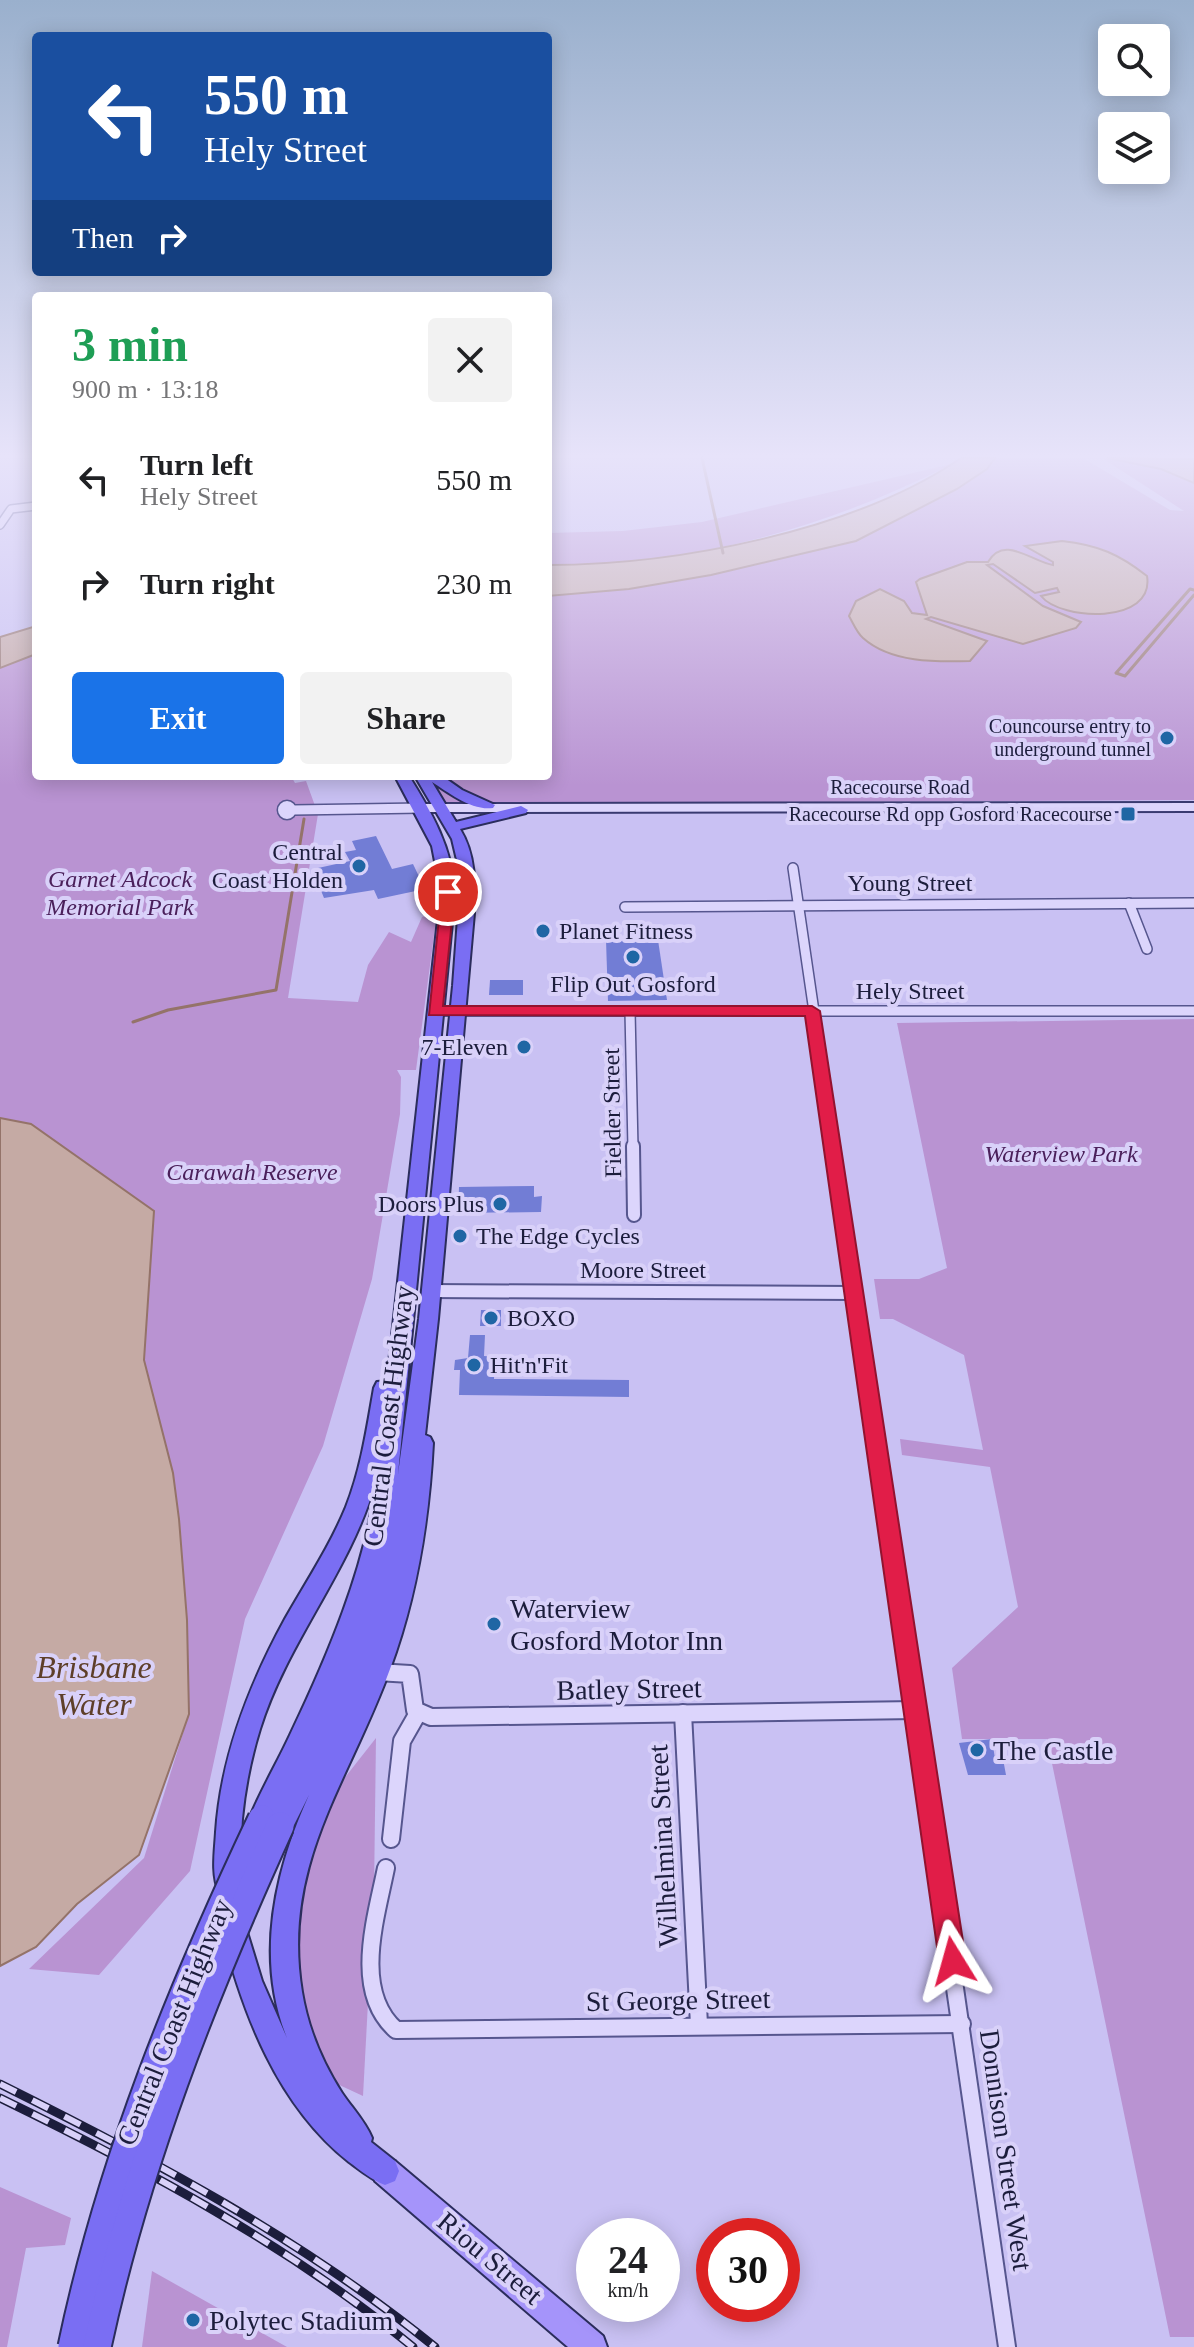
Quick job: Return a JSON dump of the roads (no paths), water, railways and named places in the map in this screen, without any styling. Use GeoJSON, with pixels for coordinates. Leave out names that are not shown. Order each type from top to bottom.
{"type":"FeatureCollection","features":[{"type":"Feature","properties":{"kind":"highway","name":"Central Coast Highway"},"geometry":{"type":"LineString","coordinates":[[97,2347],[131,2200],[166,2090],[329,1680],[368,1569],[385,1495],[448,876],[443,852],[404,780]]}},
{"type":"Feature","properties":{"kind":"highway","name":"Central Coast Highway"},"geometry":{"type":"LineString","coordinates":[[72,2347],[92,2255],[131,2121],[192,1966],[271,1823],[329,1728],[363,1650],[388,1571],[404,1498],[425,1359],[468,877],[463,851],[424,780]]}},
{"type":"Feature","properties":{"kind":"highway"},"geometry":{"type":"LineString","coordinates":[[439,780],[457,793],[488,805]]}},
{"type":"Feature","properties":{"kind":"highway"},"geometry":{"type":"LineString","coordinates":[[452,827],[521,810]]}},
{"type":"Feature","properties":{"kind":"highway"},"geometry":{"type":"LineString","coordinates":[[385,2171],[344,2139],[317,2110],[265,2018],[232,1918],[228,1847],[235,1778],[255,1706],[284,1643],[351,1522],[366,1481],[406,1277]]}},
{"type":"Feature","properties":{"kind":"highway"},"geometry":{"type":"LineString","coordinates":[[385,2171],[333,2109],[315,2078],[291,2012],[283,1950],[287,1895],[295,1862],[377,1672],[403,1589],[418,1509],[425,1359]]}},
{"type":"Feature","properties":{"kind":"main road","name":"Racecourse Road"},"geometry":{"type":"LineString","coordinates":[[441,808],[488,805],[606,808]]}},
{"type":"Feature","properties":{"kind":"main road","name":"Racecourse Road"},"geometry":{"type":"LineString","coordinates":[[422,808],[1194,807]]}},
{"type":"Feature","properties":{"kind":"main road","name":"Riou Street"},"geometry":{"type":"LineString","coordinates":[[385,2171],[592,2347]]}},
{"type":"Feature","properties":{"kind":"street"},"geometry":{"type":"LineString","coordinates":[[293,810],[422,808]]}},
{"type":"Feature","properties":{"kind":"street","name":"Donnison Street West"},"geometry":{"type":"LineString","coordinates":[[793,868],[1007,2347]]}},
{"type":"Feature","properties":{"kind":"street"},"geometry":{"type":"LineString","coordinates":[[1129,903],[1147,949]]}},
{"type":"Feature","properties":{"kind":"street","name":"Young Street"},"geometry":{"type":"LineString","coordinates":[[625,907],[1194,903]]}},
{"type":"Feature","properties":{"kind":"street","name":"Hely Street"},"geometry":{"type":"LineString","coordinates":[[435,1011],[1194,1011]]}},
{"type":"Feature","properties":{"kind":"street","name":"Fielder Street"},"geometry":{"type":"LineString","coordinates":[[630,1011],[634,1215]]}},
{"type":"Feature","properties":{"kind":"street","name":"Moore Street"},"geometry":{"type":"LineString","coordinates":[[430,1291],[855,1293]]}},
{"type":"Feature","properties":{"kind":"street"},"geometry":{"type":"LineString","coordinates":[[377,1672],[410,1674],[412,1699],[418,1713],[402,1741],[391,1839]]}},
{"type":"Feature","properties":{"kind":"street","name":"Batley Street"},"geometry":{"type":"LineString","coordinates":[[418,1713],[431,1717],[579,1717],[916,1710]]}},
{"type":"Feature","properties":{"kind":"street","name":"Wilhelmina Street"},"geometry":{"type":"LineString","coordinates":[[683,1713],[699,2025]]}},
{"type":"Feature","properties":{"kind":"street","name":"St George Street"},"geometry":{"type":"LineString","coordinates":[[386,1868],[373,1951],[372,1994],[378,2016],[396,2030],[413,2033],[699,2025],[962,2024]]}},
{"type":"Feature","properties":{"kind":"water"},"geometry":{"type":"Polygon","coordinates":[[[552,568],[743,568],[711,575],[629,589],[552,596],[552,568]]]}},
{"type":"Feature","properties":{"kind":"water"},"geometry":{"type":"Polygon","coordinates":[[[952,568],[990,568],[1043,606],[1081,622],[1076,628],[1023,644],[931,617],[926,619],[987,641],[970,661],[900,657],[863,638],[849,616],[856,601],[880,589],[904,601],[912,613],[927,615],[916,582],[952,568]]]}},
{"type":"Feature","properties":{"kind":"water"},"geometry":{"type":"Polygon","coordinates":[[[998,568],[1135,568],[1147,576],[1146,592],[1137,603],[1104,614],[1067,610],[1041,596],[1059,592],[1057,588],[1035,593],[998,568]]]}},
{"type":"Feature","properties":{"kind":"water"},"geometry":{"type":"Polygon","coordinates":[[[32,627],[32,656],[0,668],[0,637],[32,627]]]}},
{"type":"Feature","properties":{"kind":"water","name":"Brisbane Water"},"geometry":{"type":"Polygon","coordinates":[[[0,1118],[31,1124],[154,1211],[144,1360],[173,1473],[179,1519],[187,1620],[189,1714],[139,1855],[77,1904],[36,1947],[0,1966],[0,1118]]]}},
{"type":"Feature","properties":{"kind":"waterway"},"geometry":{"type":"LineString","coordinates":[[1194,590],[1190,589],[1116,673],[1125,676],[1194,595]]}},
{"type":"Feature","properties":{"kind":"waterway"},"geometry":{"type":"LineString","coordinates":[[133,1022],[168,1010],[276,990],[304,819]]}},
{"type":"Feature","properties":{"kind":"railway"},"geometry":{"type":"LineString","coordinates":[[0,2084],[170,2172],[279,2236],[435,2347]]}},
{"type":"Feature","properties":{"kind":"railway"},"geometry":{"type":"LineString","coordinates":[[0,2098],[214,2210],[316,2275],[413,2347]]}},
{"type":"Feature","properties":{"kind":"place","name":"Councourse entry to underground tunnel"},"geometry":{"type":"Point","coordinates":[1167,738]}},
{"type":"Feature","properties":{"kind":"place","name":"Racecourse Rd opp Gosford Racecourse"},"geometry":{"type":"Point","coordinates":[1128,814]}},
{"type":"Feature","properties":{"kind":"place","name":"Central Coast Holden"},"geometry":{"type":"Point","coordinates":[359,866]}},
{"type":"Feature","properties":{"kind":"place","name":"Planet Fitness"},"geometry":{"type":"Point","coordinates":[543,931]}},
{"type":"Feature","properties":{"kind":"place","name":"Flip Out Gosford"},"geometry":{"type":"Point","coordinates":[633,957]}},
{"type":"Feature","properties":{"kind":"place","name":"7-Eleven"},"geometry":{"type":"Point","coordinates":[524,1047]}},
{"type":"Feature","properties":{"kind":"place","name":"Doors Plus"},"geometry":{"type":"Point","coordinates":[500,1204]}},
{"type":"Feature","properties":{"kind":"place","name":"The Edge Cycles"},"geometry":{"type":"Point","coordinates":[460,1236]}},
{"type":"Feature","properties":{"kind":"place","name":"BOXO"},"geometry":{"type":"Point","coordinates":[491,1318]}},
{"type":"Feature","properties":{"kind":"place","name":"Hit'n'Fit"},"geometry":{"type":"Point","coordinates":[474,1365]}},
{"type":"Feature","properties":{"kind":"place","name":"Waterview Gosford Motor Inn"},"geometry":{"type":"Point","coordinates":[494,1624]}},
{"type":"Feature","properties":{"kind":"place","name":"The Castle"},"geometry":{"type":"Point","coordinates":[977,1750]}},
{"type":"Feature","properties":{"kind":"place","name":"Polytec Stadium"},"geometry":{"type":"Point","coordinates":[193,2320]}},
{"type":"Feature","properties":{"kind":"park label","name":"Garnet Adcock Memorial Park"},"geometry":{"type":"Point","coordinates":[120,893]}},
{"type":"Feature","properties":{"kind":"park label","name":"Waterview Park"},"geometry":{"type":"Point","coordinates":[1061,1154]}},
{"type":"Feature","properties":{"kind":"park label","name":"Carawah Reserve"},"geometry":{"type":"Point","coordinates":[252,1172]}}]}
